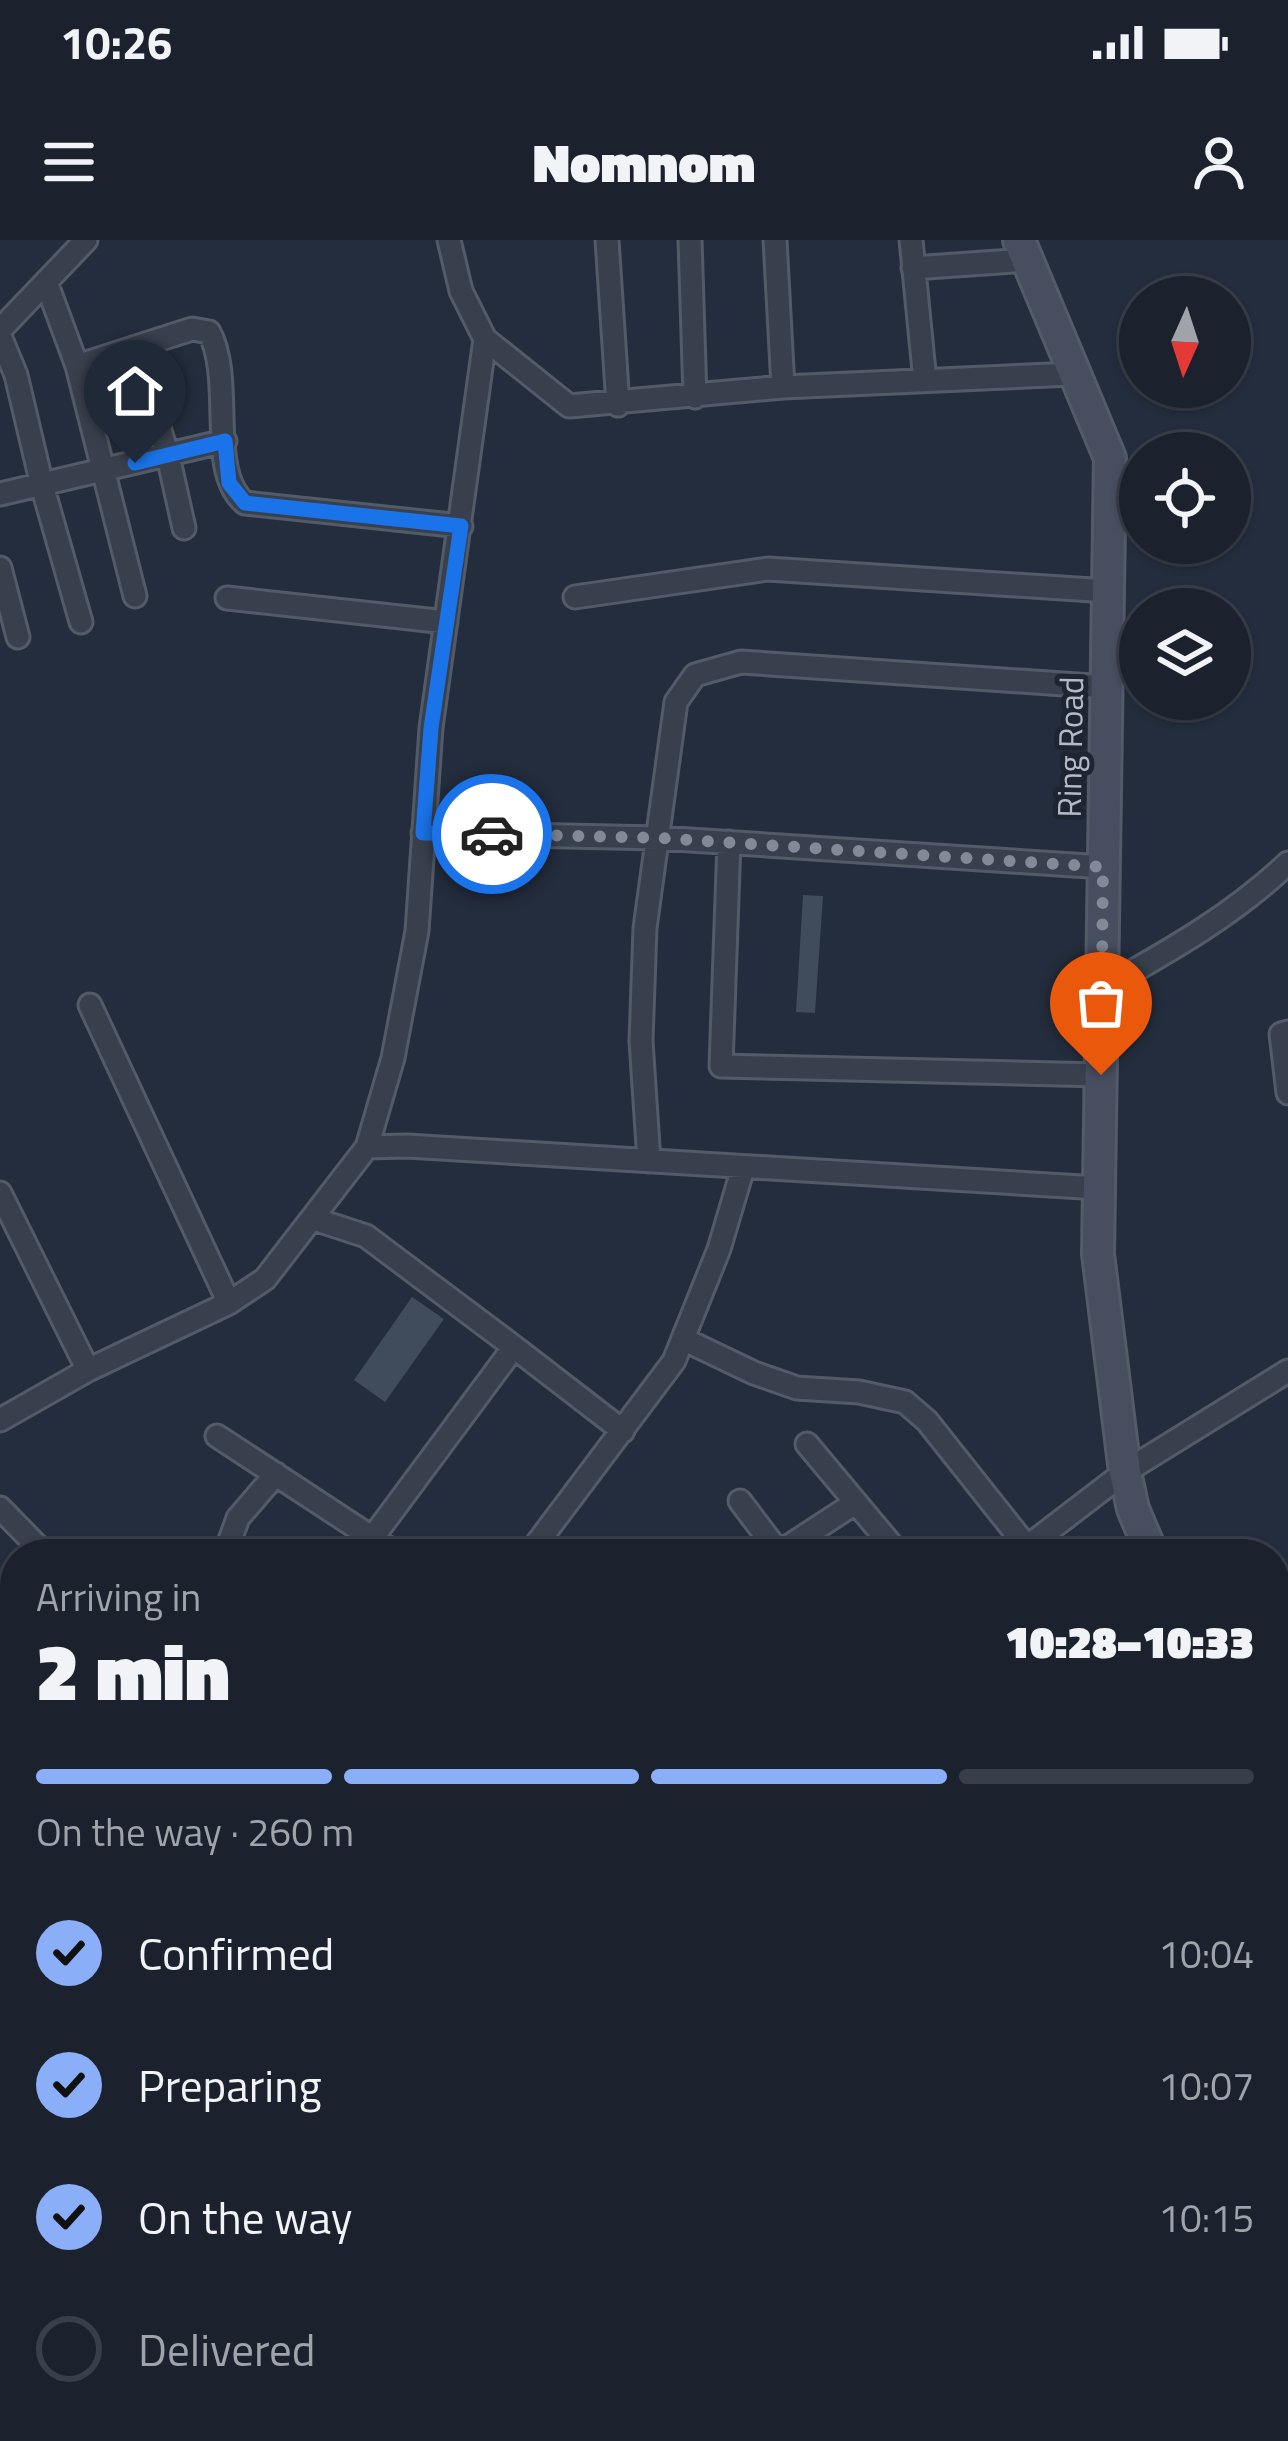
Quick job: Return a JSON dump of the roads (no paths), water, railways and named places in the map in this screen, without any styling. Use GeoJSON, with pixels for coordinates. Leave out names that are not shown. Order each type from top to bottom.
{"type":"FeatureCollection","features":[{"type":"Feature","properties":{"kind":"main road","name":"Ring Road"},"geometry":{"type":"LineString","coordinates":[[1023,250],[1110,458],[1098,1254],[1125,1472],[1146,1539]]}},
{"type":"Feature","properties":{"kind":"street"},"geometry":{"type":"LineString","coordinates":[[81,622],[16,375],[0,333],[86,240]]}},
{"type":"Feature","properties":{"kind":"street"},"geometry":{"type":"LineString","coordinates":[[449,240],[461,291],[485,339],[569,406],[783,387],[1072,374]]}},
{"type":"Feature","properties":{"kind":"street"},"geometry":{"type":"LineString","coordinates":[[608,240],[618,405]]}},
{"type":"Feature","properties":{"kind":"street"},"geometry":{"type":"LineString","coordinates":[[689,240],[694,397]]}},
{"type":"Feature","properties":{"kind":"street"},"geometry":{"type":"LineString","coordinates":[[775,240],[783,387]]}},
{"type":"Feature","properties":{"kind":"street"},"geometry":{"type":"LineString","coordinates":[[911,240],[925,381]]}},
{"type":"Feature","properties":{"kind":"street"},"geometry":{"type":"LineString","coordinates":[[914,268],[1023,250]]}},
{"type":"Feature","properties":{"kind":"street"},"geometry":{"type":"LineString","coordinates":[[46,282],[76,366],[135,596]]}},
{"type":"Feature","properties":{"kind":"street"},"geometry":{"type":"LineString","coordinates":[[76,366],[192,329],[209,332],[220,355],[229,483],[245,503],[461,526]]}},
{"type":"Feature","properties":{"kind":"street"},"geometry":{"type":"LineString","coordinates":[[0,1420],[88,1370],[229,1304],[265,1280],[367,1147],[393,1058],[413,948],[431,728],[485,339]]}},
{"type":"Feature","properties":{"kind":"street"},"geometry":{"type":"LineString","coordinates":[[134,348],[168,456],[184,528]]}},
{"type":"Feature","properties":{"kind":"street"},"geometry":{"type":"LineString","coordinates":[[0,494],[225,441]]}},
{"type":"Feature","properties":{"kind":"street"},"geometry":{"type":"LineString","coordinates":[[0,568],[18,637]]}},
{"type":"Feature","properties":{"kind":"street"},"geometry":{"type":"LineString","coordinates":[[575,597],[768,569],[1108,591]]}},
{"type":"Feature","properties":{"kind":"street"},"geometry":{"type":"LineString","coordinates":[[227,598],[446,622]]}},
{"type":"Feature","properties":{"kind":"street"},"geometry":{"type":"LineString","coordinates":[[649,1161],[640,1041],[645,928],[676,702],[695,675],[740,662],[1107,687]]}},
{"type":"Feature","properties":{"kind":"street"},"geometry":{"type":"LineString","coordinates":[[423,833],[659,838],[1103,867]]}},
{"type":"Feature","properties":{"kind":"street"},"geometry":{"type":"LineString","coordinates":[[729,842],[721,1066],[1101,1075]]}},
{"type":"Feature","properties":{"kind":"street"},"geometry":{"type":"LineString","coordinates":[[1102,989],[1206,930],[1288,863]]}},
{"type":"Feature","properties":{"kind":"street"},"geometry":{"type":"LineString","coordinates":[[90,1005],[229,1304]]}},
{"type":"Feature","properties":{"kind":"street"},"geometry":{"type":"LineString","coordinates":[[1288,1032],[1281,1034],[1288,1093]]}},
{"type":"Feature","properties":{"kind":"street"},"geometry":{"type":"LineString","coordinates":[[367,1147],[1099,1188]]}},
{"type":"Feature","properties":{"kind":"street"},"geometry":{"type":"LineString","coordinates":[[541,1539],[674,1361],[719,1249],[743,1168]]}},
{"type":"Feature","properties":{"kind":"street"},"geometry":{"type":"LineString","coordinates":[[0,1193],[88,1370]]}},
{"type":"Feature","properties":{"kind":"street"},"geometry":{"type":"LineString","coordinates":[[314,1219],[366,1236],[623,1431]]}},
{"type":"Feature","properties":{"kind":"street"},"geometry":{"type":"LineString","coordinates":[[683,1339],[796,1388],[859,1392],[905,1402],[927,1420],[1013,1539]]}},
{"type":"Feature","properties":{"kind":"street"},"geometry":{"type":"LineString","coordinates":[[217,1436],[374,1538],[514,1347]]}},
{"type":"Feature","properties":{"kind":"street"},"geometry":{"type":"LineString","coordinates":[[1038,1539],[1125,1472],[1288,1371]]}},
{"type":"Feature","properties":{"kind":"street"},"geometry":{"type":"LineString","coordinates":[[807,1444],[886,1539]]}},
{"type":"Feature","properties":{"kind":"street"},"geometry":{"type":"LineString","coordinates":[[230,1539],[238,1518],[276,1474]]}},
{"type":"Feature","properties":{"kind":"street"},"geometry":{"type":"LineString","coordinates":[[740,1501],[768,1539]]}},
{"type":"Feature","properties":{"kind":"street"},"geometry":{"type":"LineString","coordinates":[[801,1539],[855,1503]]}},
{"type":"Feature","properties":{"kind":"street"},"geometry":{"type":"LineString","coordinates":[[0,1508],[31,1539]]}}]}
